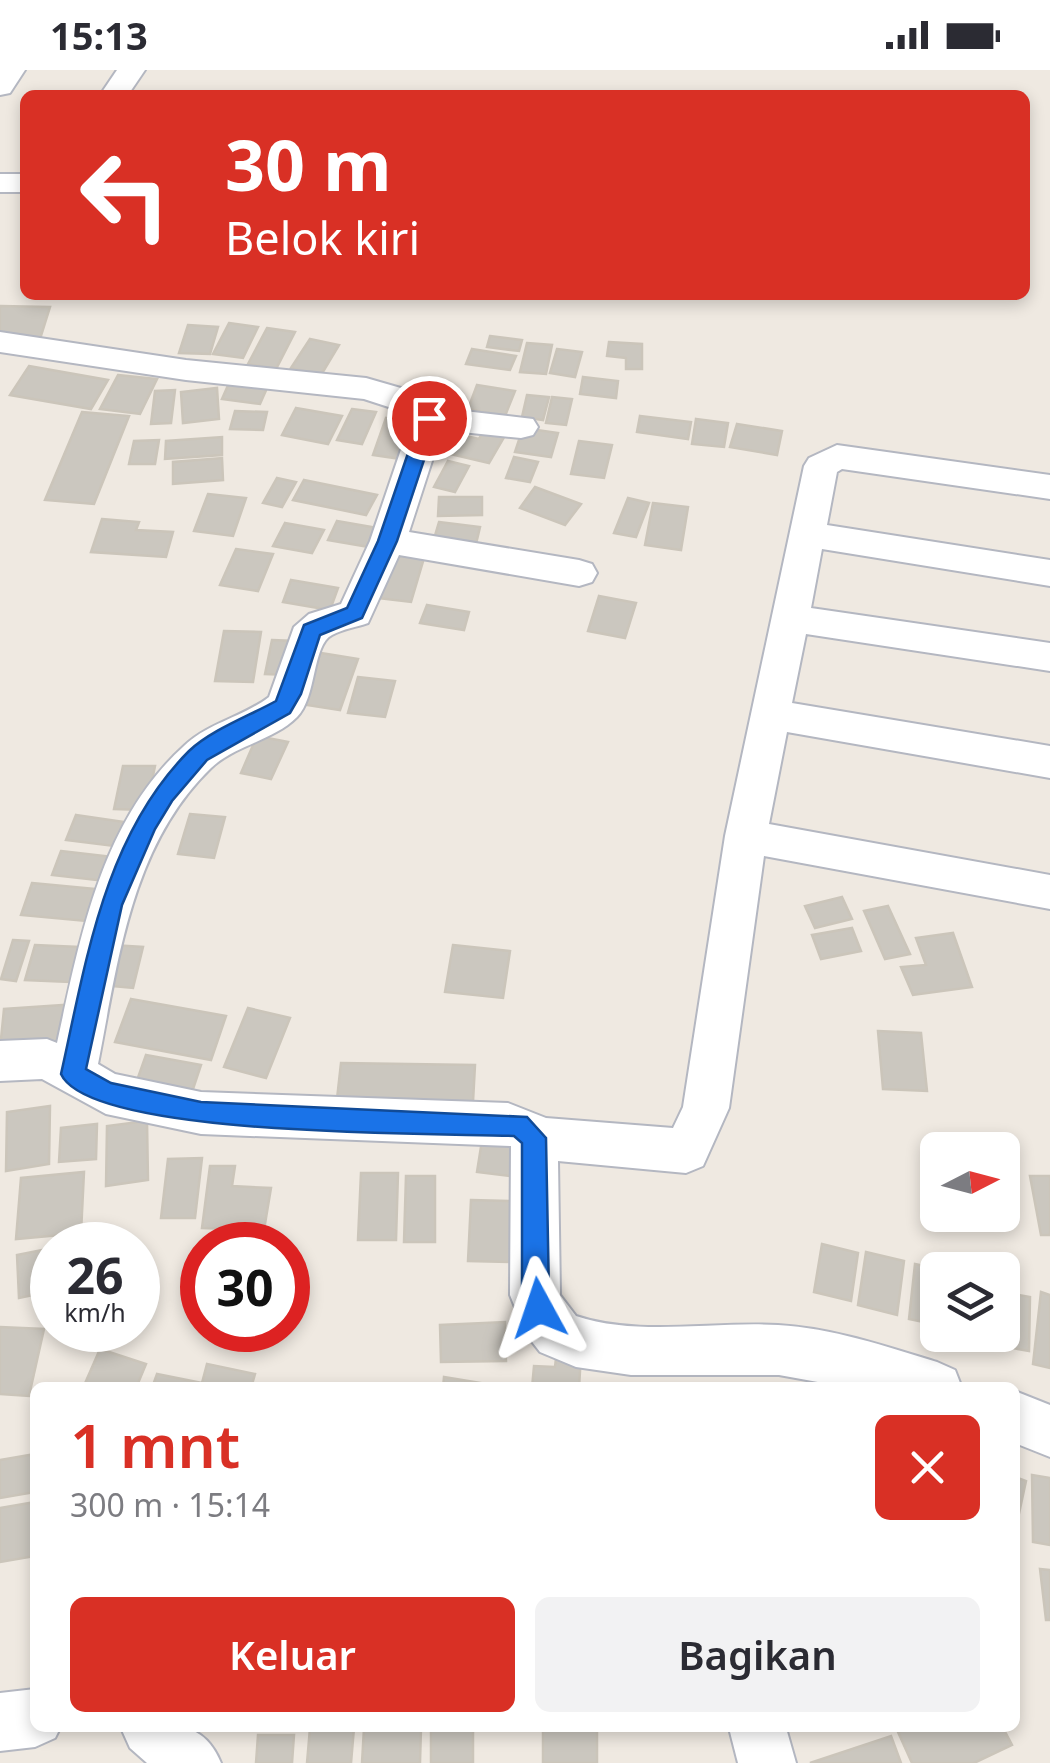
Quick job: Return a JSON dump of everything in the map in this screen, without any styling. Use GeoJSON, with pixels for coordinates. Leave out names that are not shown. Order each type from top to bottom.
{"type":"FeatureCollection","features":[{"type":"Feature","properties":{"kind":"street"},"geometry":{"type":"LineString","coordinates":[[0,342],[186,370],[366,389],[413,403],[429,418],[520,427]]}},
{"type":"Feature","properties":{"kind":"street"},"geometry":{"type":"LineString","coordinates":[[73,1074],[111,905],[146,826],[165,795],[200,754],[283,707],[291,694],[308,635],[319,625],[355,613],[388,541],[429,418]]}},
{"type":"Feature","properties":{"kind":"street"},"geometry":{"type":"LineString","coordinates":[[534,1138],[686,1151],[706,1108],[746,836],[819,470],[828,459],[837,457],[1050,487]]}},
{"type":"Feature","properties":{"kind":"street"},"geometry":{"type":"LineString","coordinates":[[806,534],[1050,573]]}},
{"type":"Feature","properties":{"kind":"street"},"geometry":{"type":"LineString","coordinates":[[388,541],[579,572]]}},
{"type":"Feature","properties":{"kind":"street"},"geometry":{"type":"LineString","coordinates":[[789,618],[1050,658]]}},
{"type":"Feature","properties":{"kind":"street"},"geometry":{"type":"LineString","coordinates":[[771,714],[1050,762]]}},
{"type":"Feature","properties":{"kind":"street"},"geometry":{"type":"LineString","coordinates":[[746,836],[1050,892]]}},
{"type":"Feature","properties":{"kind":"street"},"geometry":{"type":"LineString","coordinates":[[0,1061],[47,1059],[106,1093],[201,1113],[508,1124],[528,1130],[534,1138],[536,1294],[544,1318],[559,1335],[578,1344],[688,1370],[779,1350],[874,1367],[919,1382]]}},
{"type":"Feature","properties":{"kind":"street"},"geometry":{"type":"LineString","coordinates":[[1020,1420],[1050,1432]]}},
{"type":"Feature","properties":{"kind":"street"},"geometry":{"type":"LineString","coordinates":[[0,1722],[30,1719]]}},
{"type":"Feature","properties":{"kind":"street"},"geometry":{"type":"LineString","coordinates":[[155,1732],[192,1763]]}},
{"type":"Feature","properties":{"kind":"street"},"geometry":{"type":"LineString","coordinates":[[759,1732],[767,1763]]}},
{"type":"Feature","properties":{"kind":"building"},"geometry":{"type":"Polygon","coordinates":[[[0,306],[50,307],[40,339],[0,338],[0,306]]]}},
{"type":"Feature","properties":{"kind":"building"},"geometry":{"type":"Polygon","coordinates":[[[229,323],[258,327],[243,358],[213,354],[229,323]]]}},
{"type":"Feature","properties":{"kind":"building"},"geometry":{"type":"Polygon","coordinates":[[[188,325],[218,327],[210,354],[179,353],[188,325]]]}},
{"type":"Feature","properties":{"kind":"building"},"geometry":{"type":"Polygon","coordinates":[[[267,328],[295,332],[276,369],[248,364],[267,328]]]}},
{"type":"Feature","properties":{"kind":"building"},"geometry":{"type":"Polygon","coordinates":[[[490,336],[522,340],[519,351],[487,347],[490,336]]]}},
{"type":"Feature","properties":{"kind":"building"},"geometry":{"type":"Polygon","coordinates":[[[310,339],[339,345],[321,375],[291,368],[310,339]]]}},
{"type":"Feature","properties":{"kind":"building"},"geometry":{"type":"Polygon","coordinates":[[[609,342],[642,344],[642,369],[626,369],[626,358],[607,356],[609,342]]]}},
{"type":"Feature","properties":{"kind":"building"},"geometry":{"type":"Polygon","coordinates":[[[527,343],[552,345],[546,374],[520,372],[527,343]]]}},
{"type":"Feature","properties":{"kind":"building"},"geometry":{"type":"Polygon","coordinates":[[[472,349],[516,356],[510,370],[466,364],[472,349]]]}},
{"type":"Feature","properties":{"kind":"building"},"geometry":{"type":"Polygon","coordinates":[[[557,349],[582,352],[575,377],[550,373],[557,349]]]}},
{"type":"Feature","properties":{"kind":"building"},"geometry":{"type":"Polygon","coordinates":[[[29,366],[108,380],[91,409],[10,395],[29,366]]]}},
{"type":"Feature","properties":{"kind":"building"},"geometry":{"type":"Polygon","coordinates":[[[118,375],[157,379],[140,414],[100,409],[118,375]]]}},
{"type":"Feature","properties":{"kind":"building"},"geometry":{"type":"Polygon","coordinates":[[[583,377],[618,381],[616,398],[580,394],[583,377]]]}},
{"type":"Feature","properties":{"kind":"building"},"geometry":{"type":"Polygon","coordinates":[[[229,383],[267,388],[260,404],[222,399],[229,383]]]}},
{"type":"Feature","properties":{"kind":"building"},"geometry":{"type":"Polygon","coordinates":[[[477,385],[515,391],[505,416],[468,409],[477,385]]]}},
{"type":"Feature","properties":{"kind":"building"},"geometry":{"type":"Polygon","coordinates":[[[217,388],[219,419],[183,423],[181,392],[217,388]]]}},
{"type":"Feature","properties":{"kind":"building"},"geometry":{"type":"Polygon","coordinates":[[[175,390],[171,423],[151,424],[155,391],[175,390]]]}},
{"type":"Feature","properties":{"kind":"building"},"geometry":{"type":"Polygon","coordinates":[[[527,395],[549,397],[543,420],[522,417],[527,395]]]}},
{"type":"Feature","properties":{"kind":"building"},"geometry":{"type":"Polygon","coordinates":[[[552,397],[572,399],[566,425],[546,423],[552,397]]]}},
{"type":"Feature","properties":{"kind":"building"},"geometry":{"type":"Polygon","coordinates":[[[296,408],[342,416],[328,444],[282,435],[296,408]]]}},
{"type":"Feature","properties":{"kind":"building"},"geometry":{"type":"Polygon","coordinates":[[[352,409],[376,412],[362,444],[337,440],[352,409]]]}},
{"type":"Feature","properties":{"kind":"building"},"geometry":{"type":"Polygon","coordinates":[[[235,411],[267,412],[263,430],[230,429],[235,411]]]}},
{"type":"Feature","properties":{"kind":"building"},"geometry":{"type":"Polygon","coordinates":[[[82,412],[129,416],[94,504],[45,500],[82,412]]]}},
{"type":"Feature","properties":{"kind":"building"},"geometry":{"type":"Polygon","coordinates":[[[640,416],[691,422],[688,439],[637,432],[640,416]]]}},
{"type":"Feature","properties":{"kind":"building"},"geometry":{"type":"Polygon","coordinates":[[[386,418],[421,423],[408,460],[373,455],[386,418]]]}},
{"type":"Feature","properties":{"kind":"building"},"geometry":{"type":"Polygon","coordinates":[[[696,419],[728,423],[724,447],[692,444],[696,419]]]}},
{"type":"Feature","properties":{"kind":"building"},"geometry":{"type":"Polygon","coordinates":[[[737,424],[782,431],[777,455],[730,447],[737,424]]]}},
{"type":"Feature","properties":{"kind":"building"},"geometry":{"type":"Polygon","coordinates":[[[486,427],[507,432],[489,463],[433,450],[444,431],[479,439],[486,427]]]}},
{"type":"Feature","properties":{"kind":"building"},"geometry":{"type":"Polygon","coordinates":[[[523,428],[558,433],[551,457],[515,452],[523,428]]]}},
{"type":"Feature","properties":{"kind":"building"},"geometry":{"type":"Polygon","coordinates":[[[222,437],[222,455],[165,459],[166,441],[222,437]]]}},
{"type":"Feature","properties":{"kind":"building"},"geometry":{"type":"Polygon","coordinates":[[[159,440],[155,464],[129,464],[134,441],[159,440]]]}},
{"type":"Feature","properties":{"kind":"building"},"geometry":{"type":"Polygon","coordinates":[[[579,441],[612,445],[604,478],[571,474],[579,441]]]}},
{"type":"Feature","properties":{"kind":"building"},"geometry":{"type":"Polygon","coordinates":[[[514,457],[538,462],[530,482],[506,478],[514,457]]]}},
{"type":"Feature","properties":{"kind":"building"},"geometry":{"type":"Polygon","coordinates":[[[222,458],[223,480],[173,484],[173,462],[222,458]]]}},
{"type":"Feature","properties":{"kind":"building"},"geometry":{"type":"Polygon","coordinates":[[[448,461],[469,466],[455,492],[434,487],[448,461]]]}},
{"type":"Feature","properties":{"kind":"building"},"geometry":{"type":"Polygon","coordinates":[[[277,478],[296,482],[282,507],[263,503],[277,478]]]}},
{"type":"Feature","properties":{"kind":"building"},"geometry":{"type":"Polygon","coordinates":[[[304,480],[377,495],[366,515],[293,500],[304,480]]]}},
{"type":"Feature","properties":{"kind":"building"},"geometry":{"type":"Polygon","coordinates":[[[535,487],[581,504],[565,525],[520,508],[535,487]]]}},
{"type":"Feature","properties":{"kind":"building"},"geometry":{"type":"Polygon","coordinates":[[[208,494],[246,498],[233,536],[194,531],[208,494]]]}},
{"type":"Feature","properties":{"kind":"building"},"geometry":{"type":"Polygon","coordinates":[[[439,497],[482,497],[482,515],[438,516],[439,497]]]}},
{"type":"Feature","properties":{"kind":"building"},"geometry":{"type":"Polygon","coordinates":[[[628,498],[649,503],[636,537],[614,533],[628,498]]]}},
{"type":"Feature","properties":{"kind":"building"},"geometry":{"type":"Polygon","coordinates":[[[653,503],[688,507],[681,550],[645,545],[653,503]]]}},
{"type":"Feature","properties":{"kind":"building"},"geometry":{"type":"Polygon","coordinates":[[[102,519],[139,522],[136,530],[173,532],[166,557],[91,552],[102,519]]]}},
{"type":"Feature","properties":{"kind":"building"},"geometry":{"type":"Polygon","coordinates":[[[337,521],[383,529],[375,548],[328,540],[337,521]]]}},
{"type":"Feature","properties":{"kind":"building"},"geometry":{"type":"Polygon","coordinates":[[[439,522],[480,527],[476,544],[434,539],[439,522]]]}},
{"type":"Feature","properties":{"kind":"building"},"geometry":{"type":"Polygon","coordinates":[[[285,523],[324,530],[312,553],[273,546],[285,523]]]}},
{"type":"Feature","properties":{"kind":"building"},"geometry":{"type":"Polygon","coordinates":[[[236,549],[273,554],[258,591],[220,585],[236,549]]]}},
{"type":"Feature","properties":{"kind":"building"},"geometry":{"type":"Polygon","coordinates":[[[390,554],[424,558],[411,602],[369,597],[390,554]]]}},
{"type":"Feature","properties":{"kind":"building"},"geometry":{"type":"Polygon","coordinates":[[[291,580],[338,588],[330,610],[283,602],[291,580]]]}},
{"type":"Feature","properties":{"kind":"building"},"geometry":{"type":"Polygon","coordinates":[[[599,596],[636,603],[625,638],[588,631],[599,596]]]}},
{"type":"Feature","properties":{"kind":"building"},"geometry":{"type":"Polygon","coordinates":[[[427,605],[469,612],[464,630],[420,623],[427,605]]]}},
{"type":"Feature","properties":{"kind":"building"},"geometry":{"type":"Polygon","coordinates":[[[224,631],[261,632],[253,682],[215,681],[224,631]]]}},
{"type":"Feature","properties":{"kind":"building"},"geometry":{"type":"Polygon","coordinates":[[[272,640],[296,641],[290,675],[265,674],[272,640]]]}},
{"type":"Feature","properties":{"kind":"building"},"geometry":{"type":"Polygon","coordinates":[[[321,653],[358,659],[340,710],[301,704],[321,653]]]}},
{"type":"Feature","properties":{"kind":"building"},"geometry":{"type":"Polygon","coordinates":[[[358,677],[395,681],[385,717],[348,713],[358,677]]]}},
{"type":"Feature","properties":{"kind":"building"},"geometry":{"type":"Polygon","coordinates":[[[257,736],[288,742],[271,779],[241,773],[257,736]]]}},
{"type":"Feature","properties":{"kind":"building"},"geometry":{"type":"Polygon","coordinates":[[[123,766],[155,766],[146,810],[114,809],[123,766]]]}},
{"type":"Feature","properties":{"kind":"building"},"geometry":{"type":"Polygon","coordinates":[[[190,814],[225,817],[214,858],[178,854],[190,814]]]}},
{"type":"Feature","properties":{"kind":"building"},"geometry":{"type":"Polygon","coordinates":[[[76,815],[124,822],[114,846],[66,840],[76,815]]]}},
{"type":"Feature","properties":{"kind":"building"},"geometry":{"type":"Polygon","coordinates":[[[61,851],[122,858],[114,882],[52,875],[61,851]]]}},
{"type":"Feature","properties":{"kind":"building"},"geometry":{"type":"Polygon","coordinates":[[[32,883],[107,890],[97,922],[21,915],[32,883]]]}},
{"type":"Feature","properties":{"kind":"building"},"geometry":{"type":"Polygon","coordinates":[[[842,897],[852,919],[815,928],[805,906],[842,897]]]}},
{"type":"Feature","properties":{"kind":"building"},"geometry":{"type":"Polygon","coordinates":[[[888,906],[910,954],[885,959],[864,911],[888,906]]]}},
{"type":"Feature","properties":{"kind":"building"},"geometry":{"type":"Polygon","coordinates":[[[852,928],[861,951],[821,959],[812,935],[852,928]]]}},
{"type":"Feature","properties":{"kind":"building"},"geometry":{"type":"Polygon","coordinates":[[[953,933],[972,987],[913,995],[901,967],[926,965],[916,938],[953,933]]]}},
{"type":"Feature","properties":{"kind":"building"},"geometry":{"type":"Polygon","coordinates":[[[13,940],[29,941],[16,981],[1,979],[13,940]]]}},
{"type":"Feature","properties":{"kind":"building"},"geometry":{"type":"Polygon","coordinates":[[[35,945],[79,947],[70,982],[25,980],[35,945]]]}},
{"type":"Feature","properties":{"kind":"building"},"geometry":{"type":"Polygon","coordinates":[[[112,945],[143,947],[133,988],[100,985],[112,945]]]}},
{"type":"Feature","properties":{"kind":"building"},"geometry":{"type":"Polygon","coordinates":[[[453,945],[510,951],[503,998],[445,992],[453,945]]]}},
{"type":"Feature","properties":{"kind":"building"},"geometry":{"type":"Polygon","coordinates":[[[131,999],[226,1016],[211,1060],[115,1042],[131,999]]]}},
{"type":"Feature","properties":{"kind":"building"},"geometry":{"type":"Polygon","coordinates":[[[76,1004],[72,1043],[0,1049],[4,1009],[76,1004]]]}},
{"type":"Feature","properties":{"kind":"building"},"geometry":{"type":"Polygon","coordinates":[[[248,1008],[290,1018],[266,1078],[224,1067],[248,1008]]]}},
{"type":"Feature","properties":{"kind":"building"},"geometry":{"type":"Polygon","coordinates":[[[878,1031],[921,1033],[927,1091],[883,1089],[878,1031]]]}},
{"type":"Feature","properties":{"kind":"building"},"geometry":{"type":"Polygon","coordinates":[[[146,1055],[201,1065],[190,1098],[134,1089],[146,1055]]]}},
{"type":"Feature","properties":{"kind":"building"},"geometry":{"type":"Polygon","coordinates":[[[341,1063],[475,1065],[473,1102],[337,1099],[341,1063]]]}},
{"type":"Feature","properties":{"kind":"building"},"geometry":{"type":"Polygon","coordinates":[[[50,1106],[49,1164],[6,1171],[7,1112],[50,1106]]]}},
{"type":"Feature","properties":{"kind":"building"},"geometry":{"type":"Polygon","coordinates":[[[147,1121],[148,1180],[106,1186],[107,1126],[147,1121]]]}},
{"type":"Feature","properties":{"kind":"building"},"geometry":{"type":"Polygon","coordinates":[[[97,1124],[96,1159],[59,1162],[61,1128],[97,1124]]]}},
{"type":"Feature","properties":{"kind":"building"},"geometry":{"type":"Polygon","coordinates":[[[483,1134],[523,1138],[518,1177],[477,1172],[483,1134]]]}},
{"type":"Feature","properties":{"kind":"building"},"geometry":{"type":"Polygon","coordinates":[[[202,1158],[195,1218],[161,1218],[168,1159],[202,1158]]]}},
{"type":"Feature","properties":{"kind":"building"},"geometry":{"type":"Polygon","coordinates":[[[210,1166],[235,1166],[232,1186],[271,1188],[265,1222],[203,1222],[210,1166]]]}},
{"type":"Feature","properties":{"kind":"building"},"geometry":{"type":"Polygon","coordinates":[[[84,1172],[82,1222],[30,1222],[30,1238],[16,1239],[21,1178],[84,1172]]]}},
{"type":"Feature","properties":{"kind":"building"},"geometry":{"type":"Polygon","coordinates":[[[361,1173],[398,1173],[396,1240],[358,1240],[361,1173]]]}},
{"type":"Feature","properties":{"kind":"building"},"geometry":{"type":"Polygon","coordinates":[[[406,1176],[435,1176],[435,1242],[404,1242],[406,1176]]]}},
{"type":"Feature","properties":{"kind":"building"},"geometry":{"type":"Polygon","coordinates":[[[1030,1176],[1050,1176],[1050,1235],[1041,1235],[1030,1176]]]}},
{"type":"Feature","properties":{"kind":"building"},"geometry":{"type":"Polygon","coordinates":[[[471,1200],[513,1201],[511,1262],[468,1261],[471,1200]]]}},
{"type":"Feature","properties":{"kind":"building"},"geometry":{"type":"Polygon","coordinates":[[[822,1244],[858,1253],[851,1301],[814,1292],[822,1244]]]}},
{"type":"Feature","properties":{"kind":"building"},"geometry":{"type":"Polygon","coordinates":[[[30,1252],[30,1296],[19,1298],[17,1255],[30,1252]]]}},
{"type":"Feature","properties":{"kind":"building"},"geometry":{"type":"Polygon","coordinates":[[[866,1252],[904,1261],[897,1315],[858,1305],[866,1252]]]}},
{"type":"Feature","properties":{"kind":"building"},"geometry":{"type":"Polygon","coordinates":[[[915,1264],[920,1265],[920,1321],[909,1319],[915,1264]]]}},
{"type":"Feature","properties":{"kind":"building"},"geometry":{"type":"Polygon","coordinates":[[[1041,1292],[1050,1295],[1050,1368],[1033,1364],[1041,1292]]]}},
{"type":"Feature","properties":{"kind":"building"},"geometry":{"type":"Polygon","coordinates":[[[1020,1295],[1030,1297],[1029,1351],[1020,1349],[1020,1295]]]}},
{"type":"Feature","properties":{"kind":"building"},"geometry":{"type":"Polygon","coordinates":[[[505,1322],[506,1361],[441,1362],[440,1325],[505,1322]]]}},
{"type":"Feature","properties":{"kind":"building"},"geometry":{"type":"Polygon","coordinates":[[[0,1327],[30,1328],[30,1352],[39,1352],[29,1396],[0,1394],[0,1327]]]}},
{"type":"Feature","properties":{"kind":"building"},"geometry":{"type":"Polygon","coordinates":[[[557,1350],[581,1354],[579,1382],[533,1382],[534,1366],[555,1367],[557,1350]]]}},
{"type":"Feature","properties":{"kind":"building"},"geometry":{"type":"Polygon","coordinates":[[[99,1352],[109,1352],[146,1364],[138,1382],[86,1382],[99,1352]]]}},
{"type":"Feature","properties":{"kind":"building"},"geometry":{"type":"Polygon","coordinates":[[[207,1364],[255,1374],[253,1382],[202,1382],[207,1364]]]}},
{"type":"Feature","properties":{"kind":"building"},"geometry":{"type":"Polygon","coordinates":[[[157,1374],[197,1382],[154,1382],[157,1374]]]}},
{"type":"Feature","properties":{"kind":"building"},"geometry":{"type":"Polygon","coordinates":[[[444,1377],[475,1382],[444,1382],[444,1377]]]}},
{"type":"Feature","properties":{"kind":"building"},"geometry":{"type":"Polygon","coordinates":[[[30,1455],[30,1493],[0,1498],[0,1460],[30,1455]]]}},
{"type":"Feature","properties":{"kind":"building"},"geometry":{"type":"Polygon","coordinates":[[[1032,1475],[1050,1478],[1050,1545],[1033,1542],[1032,1475]]]}},
{"type":"Feature","properties":{"kind":"building"},"geometry":{"type":"Polygon","coordinates":[[[1020,1479],[1026,1481],[1020,1509],[1020,1479]]]}},
{"type":"Feature","properties":{"kind":"building"},"geometry":{"type":"Polygon","coordinates":[[[30,1503],[30,1557],[0,1562],[0,1508],[30,1503]]]}},
{"type":"Feature","properties":{"kind":"building"},"geometry":{"type":"Polygon","coordinates":[[[1040,1569],[1050,1570],[1050,1620],[1046,1620],[1040,1569]]]}},
{"type":"Feature","properties":{"kind":"building"},"geometry":{"type":"Polygon","coordinates":[[[310,1732],[354,1732],[351,1763],[307,1763],[310,1732]]]}},
{"type":"Feature","properties":{"kind":"building"},"geometry":{"type":"Polygon","coordinates":[[[364,1732],[421,1732],[420,1763],[362,1763],[364,1732]]]}},
{"type":"Feature","properties":{"kind":"building"},"geometry":{"type":"Polygon","coordinates":[[[431,1732],[473,1732],[473,1763],[431,1763],[431,1732]]]}},
{"type":"Feature","properties":{"kind":"building"},"geometry":{"type":"Polygon","coordinates":[[[543,1732],[597,1732],[597,1763],[543,1763],[543,1732]]]}},
{"type":"Feature","properties":{"kind":"building"},"geometry":{"type":"Polygon","coordinates":[[[898,1732],[1005,1732],[1012,1745],[974,1763],[912,1763],[898,1732]]]}},
{"type":"Feature","properties":{"kind":"building"},"geometry":{"type":"Polygon","coordinates":[[[258,1735],[294,1735],[292,1763],[256,1763],[258,1735]]]}},
{"type":"Feature","properties":{"kind":"building"},"geometry":{"type":"Polygon","coordinates":[[[891,1736],[901,1763],[810,1763],[891,1736]]]}},
{"type":"Feature","properties":{"kind":"route"},"geometry":{"type":"LineString","coordinates":[[429,418],[388,541],[355,613],[311,630],[291,694],[283,707],[200,754],[165,795],[146,826],[111,905],[73,1074],[106,1093],[201,1113],[508,1124],[528,1130],[534,1138],[539,1308]]}}]}
